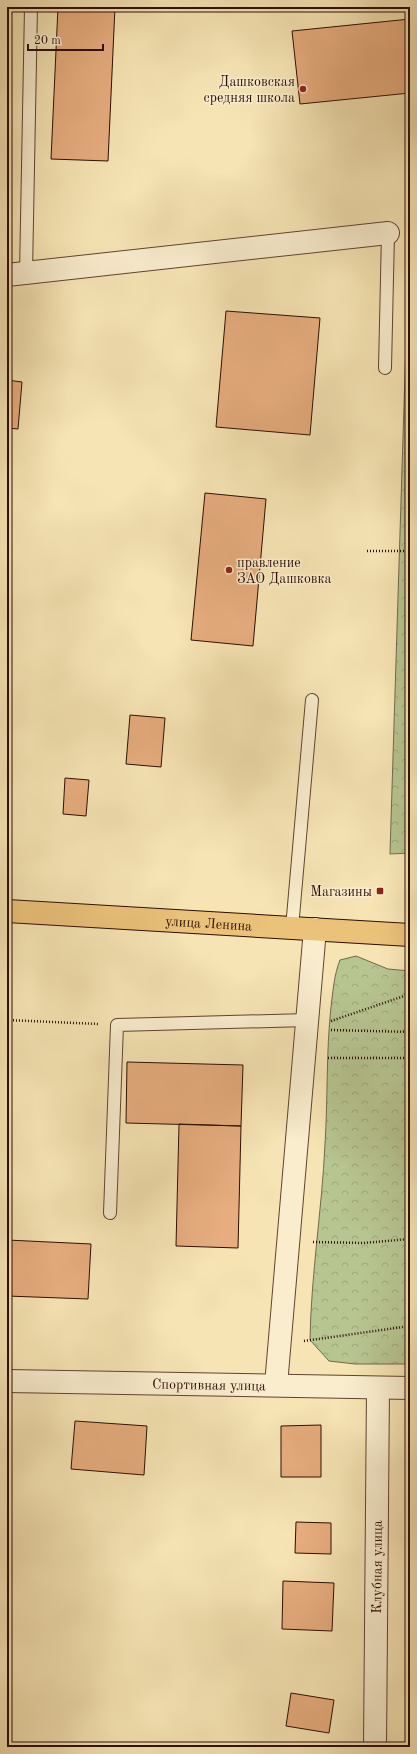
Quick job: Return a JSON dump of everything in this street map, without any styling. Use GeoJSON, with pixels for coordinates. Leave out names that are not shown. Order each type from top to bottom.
{"type":"FeatureCollection","features":[{"type":"Feature","properties":{"kind":"main road","name":"улица Ленина"},"geometry":{"type":"LineString","coordinates":[[7,911],[410,935]]}},
{"type":"Feature","properties":{"kind":"street"},"geometry":{"type":"LineString","coordinates":[[17,274],[388,233]]}},
{"type":"Feature","properties":{"kind":"street"},"geometry":{"type":"LineString","coordinates":[[276,1386],[315,929]]}},
{"type":"Feature","properties":{"kind":"street","name":"Спортивная улица"},"geometry":{"type":"LineString","coordinates":[[7,1382],[410,1388]]}},
{"type":"Feature","properties":{"kind":"street","name":"Клубная улица"},"geometry":{"type":"LineString","coordinates":[[375,1747],[378,1388]]}},
{"type":"Feature","properties":{"kind":"lane"},"geometry":{"type":"LineString","coordinates":[[17,274],[31,7]]}},
{"type":"Feature","properties":{"kind":"lane"},"geometry":{"type":"LineString","coordinates":[[384,368],[388,233]]}},
{"type":"Feature","properties":{"kind":"lane"},"geometry":{"type":"LineString","coordinates":[[292,928],[312,700]]}},
{"type":"Feature","properties":{"kind":"lane"},"geometry":{"type":"LineString","coordinates":[[110,1213],[117,1024],[306,1024]]}},
{"type":"Feature","properties":{"kind":"path"},"geometry":{"type":"LineString","coordinates":[[367,551],[410,551]]}},
{"type":"Feature","properties":{"kind":"path"},"geometry":{"type":"LineString","coordinates":[[306,1024],[410,994]]}},
{"type":"Feature","properties":{"kind":"path"},"geometry":{"type":"LineString","coordinates":[[7,1020],[117,1024]]}},
{"type":"Feature","properties":{"kind":"path"},"geometry":{"type":"LineString","coordinates":[[306,1024],[410,1032]]}},
{"type":"Feature","properties":{"kind":"path"},"geometry":{"type":"LineString","coordinates":[[304,1058],[410,1058]]}},
{"type":"Feature","properties":{"kind":"path"},"geometry":{"type":"LineString","coordinates":[[288,1242],[364,1243],[410,1239]]}},
{"type":"Feature","properties":{"kind":"path"},"geometry":{"type":"LineString","coordinates":[[279,1344],[410,1326]]}},
{"type":"Feature","properties":{"kind":"green space"},"geometry":{"type":"Polygon","coordinates":[[[409,245],[410,853],[390,854],[390,853],[409,245]]]}},
{"type":"Feature","properties":{"kind":"green space"},"geometry":{"type":"Polygon","coordinates":[[[356,956],[388,969],[410,971],[410,1364],[355,1364],[329,1361],[310,1340],[312,1291],[324,1168],[328,1041],[332,995],[340,960],[356,956]]]}},
{"type":"Feature","properties":{"kind":"building"},"geometry":{"type":"Polygon","coordinates":[[[58,7],[115,7],[108,161],[51,159],[58,7]]]}},
{"type":"Feature","properties":{"kind":"building"},"geometry":{"type":"Polygon","coordinates":[[[410,19],[410,93],[300,104],[292,31],[410,19]]]}},
{"type":"Feature","properties":{"kind":"building"},"geometry":{"type":"Polygon","coordinates":[[[226,311],[320,318],[310,435],[216,427],[226,311]]]}},
{"type":"Feature","properties":{"kind":"building"},"geometry":{"type":"Polygon","coordinates":[[[7,380],[22,382],[18,429],[7,428],[7,380]]]}},
{"type":"Feature","properties":{"kind":"building","name":"правление ЗАО Дашковка"},"geometry":{"type":"Polygon","coordinates":[[[205,493],[266,499],[253,646],[191,640],[205,493]]]}},
{"type":"Feature","properties":{"kind":"building"},"geometry":{"type":"Polygon","coordinates":[[[130,715],[165,718],[161,767],[126,764],[130,715]]]}},
{"type":"Feature","properties":{"kind":"building"},"geometry":{"type":"Polygon","coordinates":[[[65,778],[89,780],[86,816],[63,814],[65,778]]]}},
{"type":"Feature","properties":{"kind":"building"},"geometry":{"type":"Polygon","coordinates":[[[127,1062],[243,1065],[241,1126],[126,1123],[127,1062]]]}},
{"type":"Feature","properties":{"kind":"building"},"geometry":{"type":"Polygon","coordinates":[[[179,1124],[241,1126],[238,1248],[176,1246],[179,1124]]]}},
{"type":"Feature","properties":{"kind":"building"},"geometry":{"type":"Polygon","coordinates":[[[7,1240],[91,1244],[88,1299],[7,1296],[7,1240]]]}},
{"type":"Feature","properties":{"kind":"building"},"geometry":{"type":"Polygon","coordinates":[[[75,1421],[147,1426],[144,1475],[71,1469],[75,1421]]]}},
{"type":"Feature","properties":{"kind":"building"},"geometry":{"type":"Polygon","coordinates":[[[321,1425],[321,1477],[281,1477],[281,1426],[321,1425]]]}},
{"type":"Feature","properties":{"kind":"building"},"geometry":{"type":"Polygon","coordinates":[[[296,1522],[331,1523],[331,1554],[295,1553],[296,1522]]]}},
{"type":"Feature","properties":{"kind":"building"},"geometry":{"type":"Polygon","coordinates":[[[283,1581],[334,1583],[332,1631],[282,1629],[283,1581]]]}},
{"type":"Feature","properties":{"kind":"building"},"geometry":{"type":"Polygon","coordinates":[[[291,1693],[334,1700],[329,1733],[286,1726],[291,1693]]]}},
{"type":"Feature","properties":{"kind":"place","name":"Дашковская средняя школа"},"geometry":{"type":"Point","coordinates":[303,89]}},
{"type":"Feature","properties":{"kind":"place","name":"правление ЗАО Дашковка"},"geometry":{"type":"Point","coordinates":[229,570]}},
{"type":"Feature","properties":{"kind":"place","name":"Магазины"},"geometry":{"type":"Point","coordinates":[380,891]}}]}
